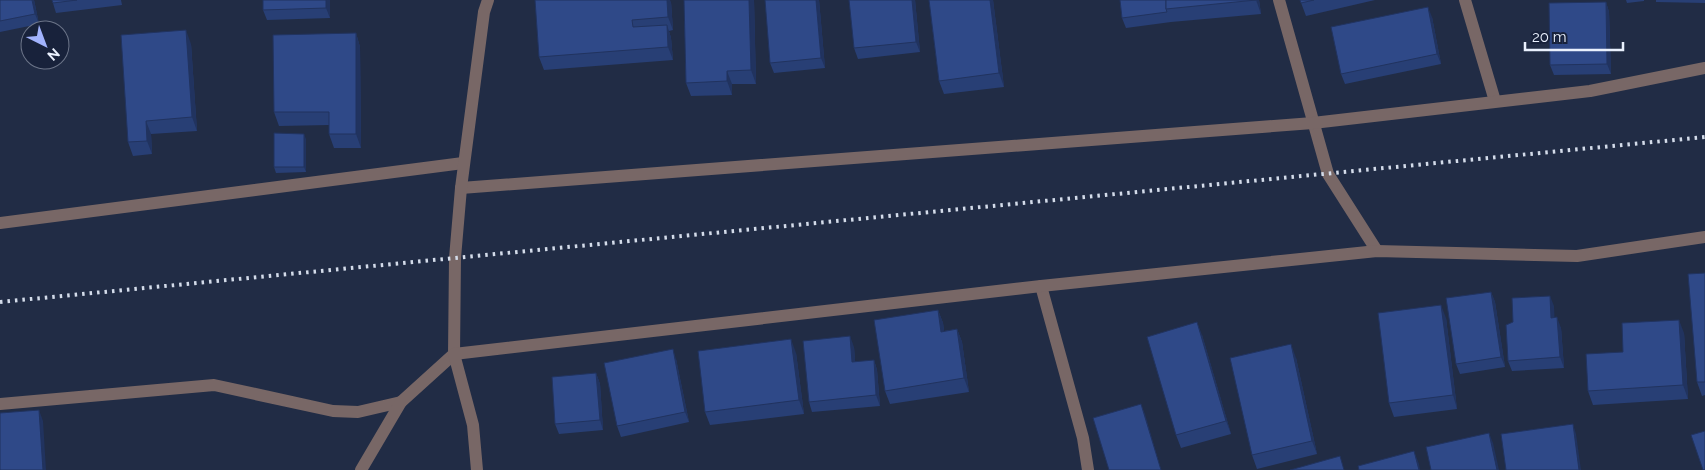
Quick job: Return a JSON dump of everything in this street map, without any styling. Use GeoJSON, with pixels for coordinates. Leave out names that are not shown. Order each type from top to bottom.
{"type":"FeatureCollection","features":[{"type":"Feature","properties":{"kind":"street"},"geometry":{"type":"LineString","coordinates":[[477,470],[473,425],[454,354],[455,258],[463,163],[484,12],[488,0]]}},
{"type":"Feature","properties":{"kind":"street"},"geometry":{"type":"LineString","coordinates":[[1279,0],[1328,174],[1377,251]]}},
{"type":"Feature","properties":{"kind":"street"},"geometry":{"type":"LineString","coordinates":[[1465,0],[1495,101]]}},
{"type":"Feature","properties":{"kind":"street"},"geometry":{"type":"LineString","coordinates":[[461,188],[1313,123],[1590,91],[1705,68]]}},
{"type":"Feature","properties":{"kind":"street"},"geometry":{"type":"LineString","coordinates":[[0,223],[463,163]]}},
{"type":"Feature","properties":{"kind":"street"},"geometry":{"type":"LineString","coordinates":[[361,470],[401,402],[454,354],[1040,286],[1377,251],[1577,256],[1705,237]]}},
{"type":"Feature","properties":{"kind":"street"},"geometry":{"type":"LineString","coordinates":[[1040,286],[1083,438],[1088,470]]}},
{"type":"Feature","properties":{"kind":"street"},"geometry":{"type":"LineString","coordinates":[[0,404],[214,385],[333,411],[358,412],[401,402]]}},
{"type":"Feature","properties":{"kind":"building"},"geometry":{"type":"Polygon","coordinates":[[[0,0],[32,0],[35,14],[0,21],[0,0]]]}},
{"type":"Feature","properties":{"kind":"building"},"geometry":{"type":"Polygon","coordinates":[[[52,0],[77,0],[53,3],[52,0]]]}},
{"type":"Feature","properties":{"kind":"building"},"geometry":{"type":"Polygon","coordinates":[[[263,0],[326,0],[326,8],[263,10],[263,0]]]}},
{"type":"Feature","properties":{"kind":"building"},"geometry":{"type":"Polygon","coordinates":[[[535,0],[667,0],[668,17],[632,20],[633,27],[667,25],[668,47],[539,57],[535,0]]]}},
{"type":"Feature","properties":{"kind":"building"},"geometry":{"type":"Polygon","coordinates":[[[684,0],[749,0],[751,70],[727,71],[727,81],[686,83],[684,0]]]}},
{"type":"Feature","properties":{"kind":"building"},"geometry":{"type":"Polygon","coordinates":[[[765,0],[816,0],[821,58],[770,63],[765,0]]]}},
{"type":"Feature","properties":{"kind":"building"},"geometry":{"type":"Polygon","coordinates":[[[849,0],[912,0],[916,42],[854,48],[849,0]]]}},
{"type":"Feature","properties":{"kind":"building"},"geometry":{"type":"Polygon","coordinates":[[[929,0],[990,0],[999,73],[939,81],[929,0]]]}},
{"type":"Feature","properties":{"kind":"building"},"geometry":{"type":"Polygon","coordinates":[[[1120,0],[1166,0],[1167,12],[1122,18],[1120,0]]]}},
{"type":"Feature","properties":{"kind":"building"},"geometry":{"type":"Polygon","coordinates":[[[1166,0],[1256,0],[1166,9],[1166,0]]]}},
{"type":"Feature","properties":{"kind":"building"},"geometry":{"type":"Polygon","coordinates":[[[1300,0],[1314,0],[1301,3],[1300,0]]]}},
{"type":"Feature","properties":{"kind":"building"},"geometry":{"type":"Polygon","coordinates":[[[1606,2],[1607,64],[1550,65],[1549,3],[1606,2]]]}},
{"type":"Feature","properties":{"kind":"building"},"geometry":{"type":"Polygon","coordinates":[[[1428,7],[1437,54],[1341,74],[1331,27],[1428,7]]]}},
{"type":"Feature","properties":{"kind":"building"},"geometry":{"type":"Polygon","coordinates":[[[186,30],[192,117],[146,121],[147,141],[128,142],[121,35],[186,30]]]}},
{"type":"Feature","properties":{"kind":"building"},"geometry":{"type":"Polygon","coordinates":[[[356,33],[356,134],[329,134],[329,112],[274,112],[273,35],[356,33]]]}},
{"type":"Feature","properties":{"kind":"building"},"geometry":{"type":"Polygon","coordinates":[[[274,133],[304,134],[304,167],[274,167],[274,133]]]}},
{"type":"Feature","properties":{"kind":"building"},"geometry":{"type":"Polygon","coordinates":[[[1705,273],[1705,382],[1697,382],[1688,274],[1705,273]]]}},
{"type":"Feature","properties":{"kind":"building"},"geometry":{"type":"Polygon","coordinates":[[[1491,292],[1501,357],[1456,364],[1446,298],[1491,292]]]}},
{"type":"Feature","properties":{"kind":"building"},"geometry":{"type":"Polygon","coordinates":[[[1550,296],[1551,318],[1557,317],[1560,357],[1508,361],[1506,325],[1513,322],[1512,298],[1550,296]]]}},
{"type":"Feature","properties":{"kind":"building"},"geometry":{"type":"Polygon","coordinates":[[[1441,305],[1453,395],[1389,403],[1378,313],[1441,305]]]}},
{"type":"Feature","properties":{"kind":"building"},"geometry":{"type":"Polygon","coordinates":[[[938,310],[941,332],[957,329],[964,378],[885,391],[874,320],[938,310]]]}},
{"type":"Feature","properties":{"kind":"building"},"geometry":{"type":"Polygon","coordinates":[[[1679,320],[1683,385],[1588,391],[1586,354],[1623,352],[1622,323],[1679,320]]]}},
{"type":"Feature","properties":{"kind":"building"},"geometry":{"type":"Polygon","coordinates":[[[1197,322],[1226,421],[1176,435],[1147,337],[1197,322]]]}},
{"type":"Feature","properties":{"kind":"building"},"geometry":{"type":"Polygon","coordinates":[[[850,336],[852,362],[874,360],[876,395],[809,402],[803,341],[850,336]]]}},
{"type":"Feature","properties":{"kind":"building"},"geometry":{"type":"Polygon","coordinates":[[[791,339],[799,400],[705,412],[698,351],[791,339]]]}},
{"type":"Feature","properties":{"kind":"building"},"geometry":{"type":"Polygon","coordinates":[[[1291,344],[1312,441],[1252,455],[1230,358],[1291,344]]]}},
{"type":"Feature","properties":{"kind":"building"},"geometry":{"type":"Polygon","coordinates":[[[673,349],[685,412],[617,426],[604,363],[673,349]]]}},
{"type":"Feature","properties":{"kind":"building"},"geometry":{"type":"Polygon","coordinates":[[[596,373],[600,420],[555,424],[552,377],[596,373]]]}},
{"type":"Feature","properties":{"kind":"building"},"geometry":{"type":"Polygon","coordinates":[[[1141,404],[1161,470],[1109,470],[1093,418],[1141,404]]]}},
{"type":"Feature","properties":{"kind":"building"},"geometry":{"type":"Polygon","coordinates":[[[39,410],[43,470],[0,470],[0,413],[39,410]]]}},
{"type":"Feature","properties":{"kind":"building"},"geometry":{"type":"Polygon","coordinates":[[[1573,424],[1579,470],[1506,470],[1501,434],[1573,424]]]}},
{"type":"Feature","properties":{"kind":"building"},"geometry":{"type":"Polygon","coordinates":[[[1705,431],[1705,470],[1703,470],[1691,435],[1705,431]]]}},
{"type":"Feature","properties":{"kind":"building"},"geometry":{"type":"Polygon","coordinates":[[[1489,433],[1497,470],[1431,470],[1426,447],[1489,433]]]}},
{"type":"Feature","properties":{"kind":"building"},"geometry":{"type":"Polygon","coordinates":[[[1414,451],[1419,470],[1359,470],[1358,466],[1414,451]]]}},
{"type":"Feature","properties":{"kind":"building"},"geometry":{"type":"Polygon","coordinates":[[[1340,456],[1344,470],[1290,470],[1340,456]]]}},
{"type":"Feature","properties":{"kind":"railway"},"geometry":{"type":"LineString","coordinates":[[0,302],[1705,137]]}}]}
